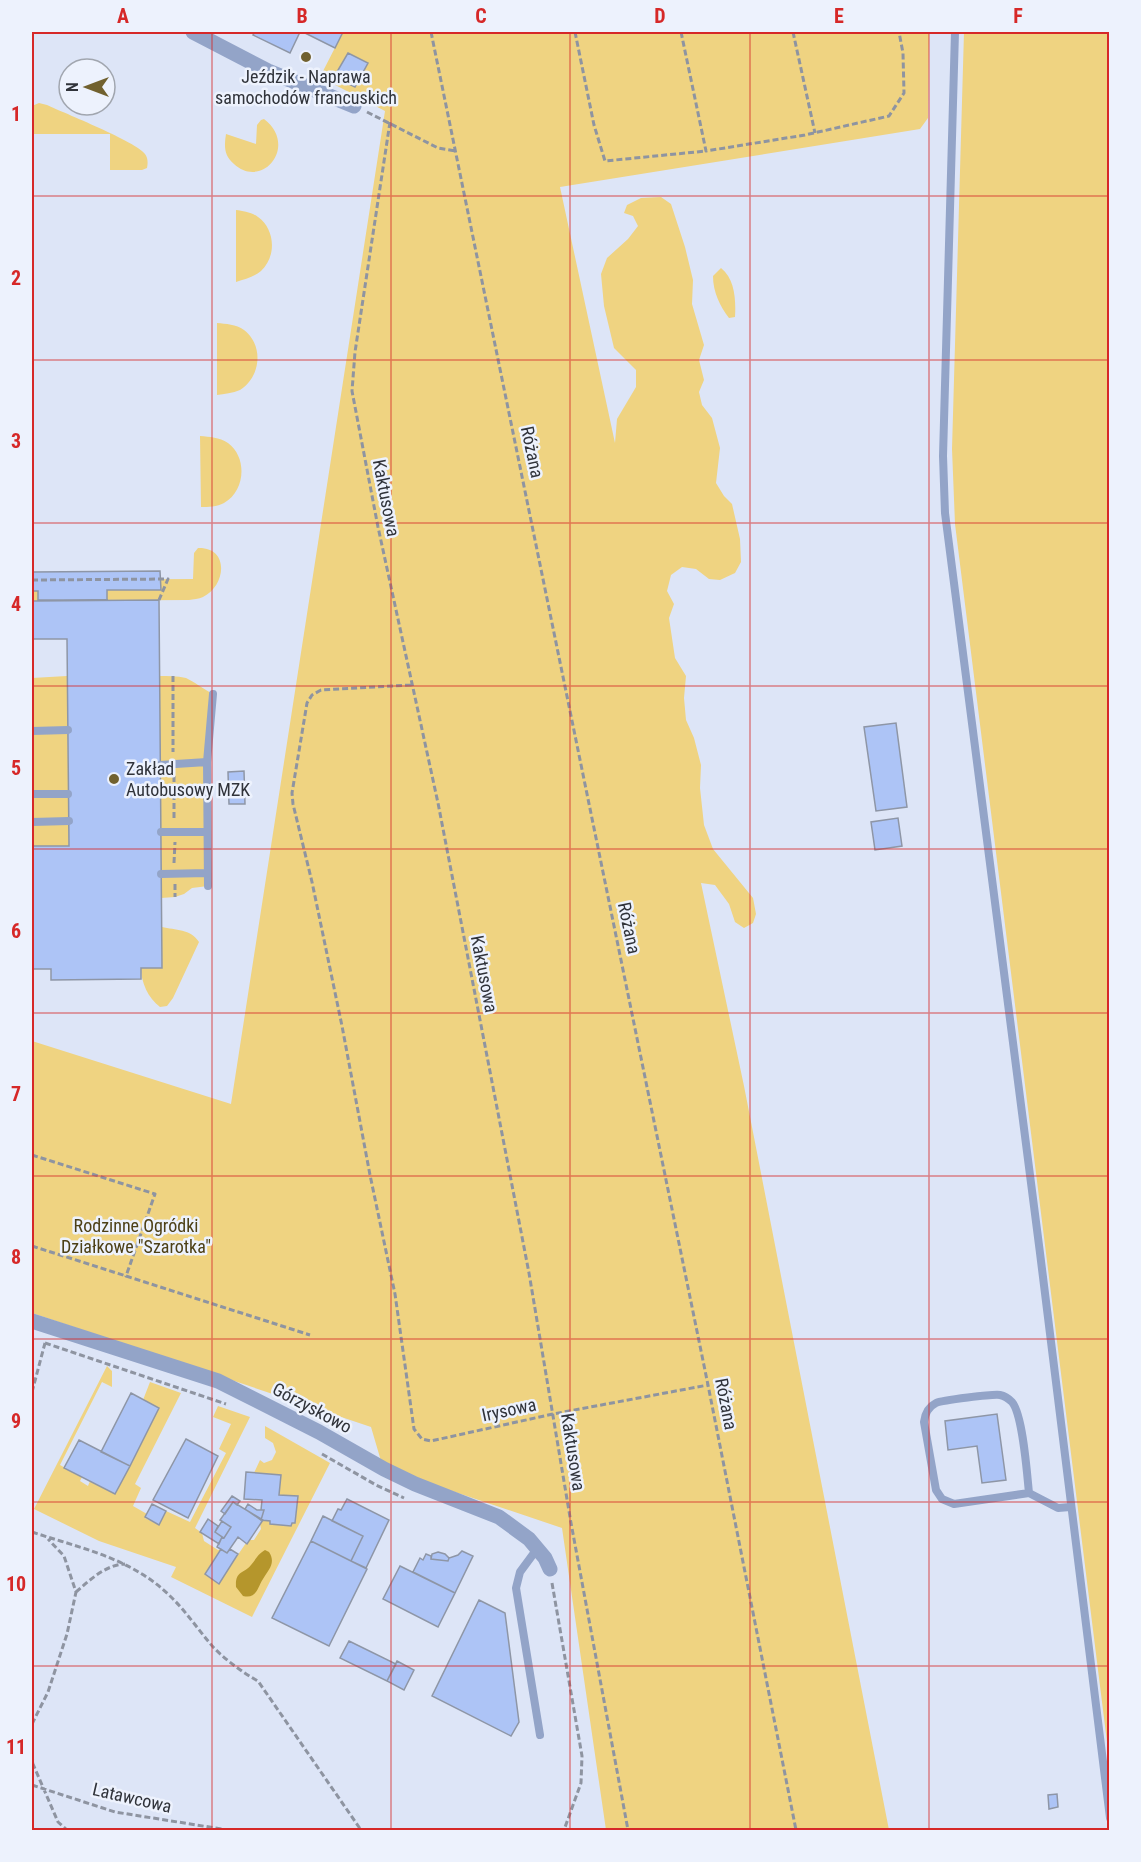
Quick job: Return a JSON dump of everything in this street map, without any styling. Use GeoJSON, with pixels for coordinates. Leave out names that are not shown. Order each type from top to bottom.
{"type":"FeatureCollection","features":[{"type":"Feature","properties":{"kind":"street"},"geometry":{"type":"LineString","coordinates":[[193,32],[268,71],[354,106]]}},
{"type":"Feature","properties":{"kind":"street","name":"Górzyskowo"},"geometry":{"type":"LineString","coordinates":[[32,1321],[218,1381],[415,1484],[499,1516],[537,1549],[545,1558],[550,1569]]}},
{"type":"Feature","properties":{"kind":"lane"},"geometry":{"type":"LineString","coordinates":[[955,32],[943,456],[945,513],[1110,1818]]}},
{"type":"Feature","properties":{"kind":"lane"},"geometry":{"type":"LineString","coordinates":[[208,886],[207,762],[213,694]]}},
{"type":"Feature","properties":{"kind":"lane"},"geometry":{"type":"LineString","coordinates":[[32,731],[68,730]]}},
{"type":"Feature","properties":{"kind":"lane"},"geometry":{"type":"LineString","coordinates":[[160,765],[207,762]]}},
{"type":"Feature","properties":{"kind":"lane"},"geometry":{"type":"LineString","coordinates":[[32,794],[68,794]]}},
{"type":"Feature","properties":{"kind":"lane"},"geometry":{"type":"LineString","coordinates":[[32,822],[69,821]]}},
{"type":"Feature","properties":{"kind":"lane"},"geometry":{"type":"LineString","coordinates":[[161,832],[207,832]]}},
{"type":"Feature","properties":{"kind":"lane"},"geometry":{"type":"LineString","coordinates":[[161,874],[207,873]]}},
{"type":"Feature","properties":{"kind":"lane"},"geometry":{"type":"LineString","coordinates":[[1029,1494],[1019,1415],[1008,1399],[996,1395],[939,1401],[929,1409],[925,1414],[924,1422],[936,1490],[942,1499],[954,1504],[1029,1494],[1058,1509],[1070,1507]]}},
{"type":"Feature","properties":{"kind":"lane"},"geometry":{"type":"LineString","coordinates":[[537,1549],[520,1572],[516,1588],[540,1735]]}},
{"type":"Feature","properties":{"kind":"path","name":"Różana"},"geometry":{"type":"LineString","coordinates":[[431,32],[708,1385],[796,1830]]}},
{"type":"Feature","properties":{"kind":"path"},"geometry":{"type":"LineString","coordinates":[[575,32],[594,125],[605,161],[706,151],[815,133],[890,116],[904,93],[903,53],[899,32]]}},
{"type":"Feature","properties":{"kind":"path"},"geometry":{"type":"LineString","coordinates":[[681,32],[706,151]]}},
{"type":"Feature","properties":{"kind":"path"},"geometry":{"type":"LineString","coordinates":[[793,32],[815,133]]}},
{"type":"Feature","properties":{"kind":"path"},"geometry":{"type":"LineString","coordinates":[[354,106],[438,148],[457,152]]}},
{"type":"Feature","properties":{"kind":"path","name":"Kaktusowa"},"geometry":{"type":"LineString","coordinates":[[390,122],[355,352],[352,392],[411,685],[438,803],[529,1273],[571,1523],[628,1830]]}},
{"type":"Feature","properties":{"kind":"path"},"geometry":{"type":"LineString","coordinates":[[32,580],[168,579],[159,600]]}},
{"type":"Feature","properties":{"kind":"path"},"geometry":{"type":"LineString","coordinates":[[173,676],[175,897]]}},
{"type":"Feature","properties":{"kind":"path","name":"Irysowa"},"geometry":{"type":"LineString","coordinates":[[411,685],[321,690],[312,695],[308,703],[292,793],[342,1026],[395,1293],[414,1429],[422,1439],[431,1441],[553,1414],[708,1385]]}},
{"type":"Feature","properties":{"kind":"path"},"geometry":{"type":"LineString","coordinates":[[32,1155],[155,1194],[126,1276]]}},
{"type":"Feature","properties":{"kind":"path"},"geometry":{"type":"LineString","coordinates":[[32,1246],[310,1335]]}},
{"type":"Feature","properties":{"kind":"path"},"geometry":{"type":"LineString","coordinates":[[32,1392],[48,1327]]}},
{"type":"Feature","properties":{"kind":"path"},"geometry":{"type":"LineString","coordinates":[[45,1343],[227,1405]]}},
{"type":"Feature","properties":{"kind":"path"},"geometry":{"type":"LineString","coordinates":[[317,1451],[376,1485],[409,1500]]}},
{"type":"Feature","properties":{"kind":"path"},"geometry":{"type":"LineString","coordinates":[[32,1532],[118,1560],[140,1572],[169,1594],[215,1649],[233,1665],[258,1681],[361,1830]]}},
{"type":"Feature","properties":{"kind":"path"},"geometry":{"type":"LineString","coordinates":[[32,1724],[48,1692],[68,1634],[76,1592],[64,1556],[46,1537]]}},
{"type":"Feature","properties":{"kind":"path"},"geometry":{"type":"LineString","coordinates":[[76,1592],[96,1575],[116,1564],[125,1564]]}},
{"type":"Feature","properties":{"kind":"path"},"geometry":{"type":"LineString","coordinates":[[550,1569],[582,1756],[581,1783],[564,1830]]}},
{"type":"Feature","properties":{"kind":"path"},"geometry":{"type":"LineString","coordinates":[[32,1754],[33,1764],[58,1822],[67,1830]]}},
{"type":"Feature","properties":{"kind":"path","name":"Latawcowa"},"geometry":{"type":"LineString","coordinates":[[32,1785],[115,1812],[228,1830]]}},
{"type":"Feature","properties":{"kind":"path"},"geometry":{"type":"LineString","coordinates":[[61,1825],[62,1830]]}},
{"type":"Feature","properties":{"kind":"green space","name":"Rodzinne Ogródki Działkowe \"Szarotka\""},"geometry":{"type":"Polygon","coordinates":[[[343,32],[929,32],[928,118],[920,129],[560,187],[615,443],[617,419],[636,387],[636,370],[614,348],[604,306],[601,274],[607,258],[628,239],[638,226],[633,216],[624,213],[627,205],[641,198],[661,197],[671,204],[693,280],[692,304],[704,345],[699,360],[704,380],[699,392],[702,405],[712,418],[720,448],[716,483],[732,504],[740,539],[741,562],[735,573],[720,580],[709,579],[696,569],[682,567],[671,575],[667,591],[674,604],[669,618],[675,658],[686,676],[684,698],[686,720],[694,738],[701,765],[700,788],[704,825],[713,849],[753,898],[756,914],[753,923],[744,928],[735,922],[729,904],[715,885],[701,883],[744,1086],[889,1830],[606,1830],[562,1528],[428,1483],[381,1461],[371,1427],[32,1313],[32,1041],[231,1104],[385,111],[320,77],[343,32]]]}},
{"type":"Feature","properties":{"kind":"green space"},"geometry":{"type":"Polygon","coordinates":[[[964,32],[1109,32],[1109,1758],[955,524],[952,449],[964,32]]]}},
{"type":"Feature","properties":{"kind":"green space"},"geometry":{"type":"Polygon","coordinates":[[[39,103],[47,105],[57,109],[57,117],[74,117],[129,142],[145,154],[148,161],[147,168],[110,170],[110,134],[32,134],[32,106],[39,103]]]}},
{"type":"Feature","properties":{"kind":"green space"},"geometry":{"type":"Polygon","coordinates":[[[264,119],[274,130],[278,141],[277,152],[273,161],[265,168],[255,172],[245,171],[228,158],[225,147],[226,134],[256,144],[257,125],[264,119]]]}},
{"type":"Feature","properties":{"kind":"green space"},"geometry":{"type":"Polygon","coordinates":[[[236,210],[253,214],[264,222],[271,235],[272,250],[270,258],[261,271],[236,282],[236,210]]]}},
{"type":"Feature","properties":{"kind":"green space"},"geometry":{"type":"Polygon","coordinates":[[[721,268],[732,284],[735,297],[735,317],[729,318],[716,293],[713,276],[721,268]]]}},
{"type":"Feature","properties":{"kind":"green space"},"geometry":{"type":"Polygon","coordinates":[[[217,323],[234,325],[244,330],[255,344],[257,361],[252,377],[240,390],[217,395],[217,323]]]}},
{"type":"Feature","properties":{"kind":"green space"},"geometry":{"type":"Polygon","coordinates":[[[200,436],[218,438],[228,443],[239,457],[240,483],[231,498],[218,505],[201,507],[200,436]]]}},
{"type":"Feature","properties":{"kind":"green space"},"geometry":{"type":"Polygon","coordinates":[[[198,548],[208,549],[216,554],[221,568],[216,585],[211,592],[201,598],[32,601],[32,580],[193,579],[194,553],[198,548]]]}},
{"type":"Feature","properties":{"kind":"green space"},"geometry":{"type":"Polygon","coordinates":[[[67,676],[69,846],[32,846],[32,678],[67,676]]]}},
{"type":"Feature","properties":{"kind":"green space"},"geometry":{"type":"Polygon","coordinates":[[[159,676],[186,678],[213,694],[207,762],[208,886],[192,888],[175,897],[161,898],[159,676]]]}},
{"type":"Feature","properties":{"kind":"green space"},"geometry":{"type":"Polygon","coordinates":[[[162,927],[187,932],[199,942],[173,998],[167,1006],[160,1007],[146,989],[141,968],[162,968],[162,927]]]}},
{"type":"Feature","properties":{"kind":"green space"},"geometry":{"type":"Polygon","coordinates":[[[107,1366],[112,1371],[112,1387],[102,1382],[60,1465],[82,1477],[80,1481],[88,1486],[90,1481],[115,1494],[159,1408],[143,1400],[150,1382],[181,1393],[135,1484],[141,1488],[133,1506],[147,1514],[145,1518],[159,1525],[166,1511],[190,1522],[226,1453],[219,1449],[231,1424],[213,1417],[218,1406],[250,1417],[195,1528],[202,1533],[204,1541],[218,1550],[221,1549],[205,1574],[218,1584],[246,1543],[254,1540],[261,1529],[260,1524],[263,1520],[291,1526],[295,1523],[298,1496],[279,1495],[281,1475],[254,1473],[260,1460],[264,1463],[272,1460],[276,1452],[273,1443],[265,1438],[265,1426],[330,1463],[252,1617],[171,1577],[176,1567],[99,1541],[34,1509],[107,1366]]]}},
{"type":"Feature","properties":{"kind":"shaded area"},"geometry":{"type":"Polygon","coordinates":[[[265,1550],[271,1556],[271,1566],[254,1594],[243,1596],[236,1587],[237,1578],[265,1550]]]}},
{"type":"Feature","properties":{"kind":"building"},"geometry":{"type":"Polygon","coordinates":[[[255,32],[300,32],[290,53],[253,35],[255,32]]]}},
{"type":"Feature","properties":{"kind":"building"},"geometry":{"type":"Polygon","coordinates":[[[303,32],[343,32],[335,48],[303,32]]]}},
{"type":"Feature","properties":{"kind":"building"},"geometry":{"type":"Polygon","coordinates":[[[348,53],[368,63],[355,87],[334,77],[348,53]]]}},
{"type":"Feature","properties":{"kind":"building"},"geometry":{"type":"Polygon","coordinates":[[[160,571],[161,590],[107,590],[107,600],[38,600],[38,591],[32,591],[32,572],[160,571]]]}},
{"type":"Feature","properties":{"kind":"building","name":"Zakład Autobusowy MZK"},"geometry":{"type":"Polygon","coordinates":[[[159,600],[162,968],[141,968],[141,979],[51,980],[51,969],[32,969],[32,846],[69,846],[67,639],[32,639],[32,601],[159,600]]]}},
{"type":"Feature","properties":{"kind":"building"},"geometry":{"type":"Polygon","coordinates":[[[896,723],[907,807],[876,811],[864,727],[896,723]]]}},
{"type":"Feature","properties":{"kind":"building"},"geometry":{"type":"Polygon","coordinates":[[[244,771],[245,804],[229,804],[228,772],[244,771]]]}},
{"type":"Feature","properties":{"kind":"building"},"geometry":{"type":"Polygon","coordinates":[[[898,818],[902,846],[875,850],[871,822],[898,818]]]}},
{"type":"Feature","properties":{"kind":"building"},"geometry":{"type":"Polygon","coordinates":[[[131,1393],[159,1408],[130,1466],[101,1452],[131,1393]]]}},
{"type":"Feature","properties":{"kind":"building"},"geometry":{"type":"Polygon","coordinates":[[[997,1414],[1006,1480],[982,1483],[977,1446],[948,1450],[945,1421],[997,1414]]]}},
{"type":"Feature","properties":{"kind":"building"},"geometry":{"type":"Polygon","coordinates":[[[186,1439],[218,1456],[188,1518],[153,1500],[186,1439]]]}},
{"type":"Feature","properties":{"kind":"building"},"geometry":{"type":"Polygon","coordinates":[[[79,1440],[130,1466],[115,1494],[64,1468],[79,1440]]]}},
{"type":"Feature","properties":{"kind":"building"},"geometry":{"type":"Polygon","coordinates":[[[246,1472],[281,1475],[279,1495],[298,1496],[295,1523],[291,1526],[270,1524],[270,1521],[261,1520],[264,1510],[261,1510],[262,1500],[244,1499],[246,1472]]]}},
{"type":"Feature","properties":{"kind":"building"},"geometry":{"type":"Polygon","coordinates":[[[232,1496],[240,1501],[237,1505],[233,1502],[225,1514],[221,1511],[232,1496]]]}},
{"type":"Feature","properties":{"kind":"building"},"geometry":{"type":"Polygon","coordinates":[[[347,1499],[389,1520],[366,1568],[351,1561],[363,1536],[332,1521],[338,1509],[341,1510],[347,1499]]]}},
{"type":"Feature","properties":{"kind":"building"},"geometry":{"type":"Polygon","coordinates":[[[233,1502],[263,1520],[247,1544],[238,1537],[227,1553],[217,1547],[231,1527],[220,1520],[233,1502]]]}},
{"type":"Feature","properties":{"kind":"building"},"geometry":{"type":"Polygon","coordinates":[[[152,1504],[166,1511],[159,1525],[145,1517],[152,1504]]]}},
{"type":"Feature","properties":{"kind":"building"},"geometry":{"type":"Polygon","coordinates":[[[248,1504],[257,1510],[264,1510],[261,1520],[245,1509],[248,1504]]]}},
{"type":"Feature","properties":{"kind":"building"},"geometry":{"type":"Polygon","coordinates":[[[323,1516],[363,1536],[351,1561],[311,1541],[323,1516]]]}},
{"type":"Feature","properties":{"kind":"building"},"geometry":{"type":"Polygon","coordinates":[[[208,1519],[218,1526],[215,1532],[222,1537],[219,1544],[200,1532],[208,1519]]]}},
{"type":"Feature","properties":{"kind":"building"},"geometry":{"type":"Polygon","coordinates":[[[222,1521],[231,1527],[224,1538],[215,1532],[222,1521]]]}},
{"type":"Feature","properties":{"kind":"building"},"geometry":{"type":"Polygon","coordinates":[[[311,1541],[367,1569],[329,1646],[272,1618],[311,1541]]]}},
{"type":"Feature","properties":{"kind":"building"},"geometry":{"type":"Polygon","coordinates":[[[221,1549],[227,1553],[230,1549],[238,1554],[219,1584],[205,1574],[221,1549]]]}},
{"type":"Feature","properties":{"kind":"building"},"geometry":{"type":"Polygon","coordinates":[[[462,1551],[473,1556],[455,1593],[413,1572],[420,1558],[423,1560],[426,1554],[431,1556],[431,1559],[448,1561],[449,1558],[462,1551]]]}},
{"type":"Feature","properties":{"kind":"building"},"geometry":{"type":"Polygon","coordinates":[[[438,1552],[445,1554],[449,1558],[448,1561],[431,1559],[432,1554],[438,1552]]]}},
{"type":"Feature","properties":{"kind":"building"},"geometry":{"type":"Polygon","coordinates":[[[400,1566],[455,1593],[438,1627],[383,1599],[400,1566]]]}},
{"type":"Feature","properties":{"kind":"building"},"geometry":{"type":"Polygon","coordinates":[[[479,1600],[505,1613],[519,1722],[511,1736],[432,1696],[479,1600]]]}},
{"type":"Feature","properties":{"kind":"building"},"geometry":{"type":"Polygon","coordinates":[[[349,1641],[396,1664],[387,1681],[340,1658],[349,1641]]]}},
{"type":"Feature","properties":{"kind":"building"},"geometry":{"type":"Polygon","coordinates":[[[397,1661],[414,1670],[404,1690],[387,1681],[397,1661]]]}},
{"type":"Feature","properties":{"kind":"building"},"geometry":{"type":"Polygon","coordinates":[[[1057,1794],[1058,1807],[1049,1809],[1048,1795],[1057,1794]]]}},
{"type":"Feature","properties":{"kind":"place","name":"Jeździk - Naprawa samochodów francuskich"},"geometry":{"type":"Point","coordinates":[306,57]}},
{"type":"Feature","properties":{"kind":"place","name":"Zakład Autobusowy MZK"},"geometry":{"type":"Point","coordinates":[114,779]}}]}
